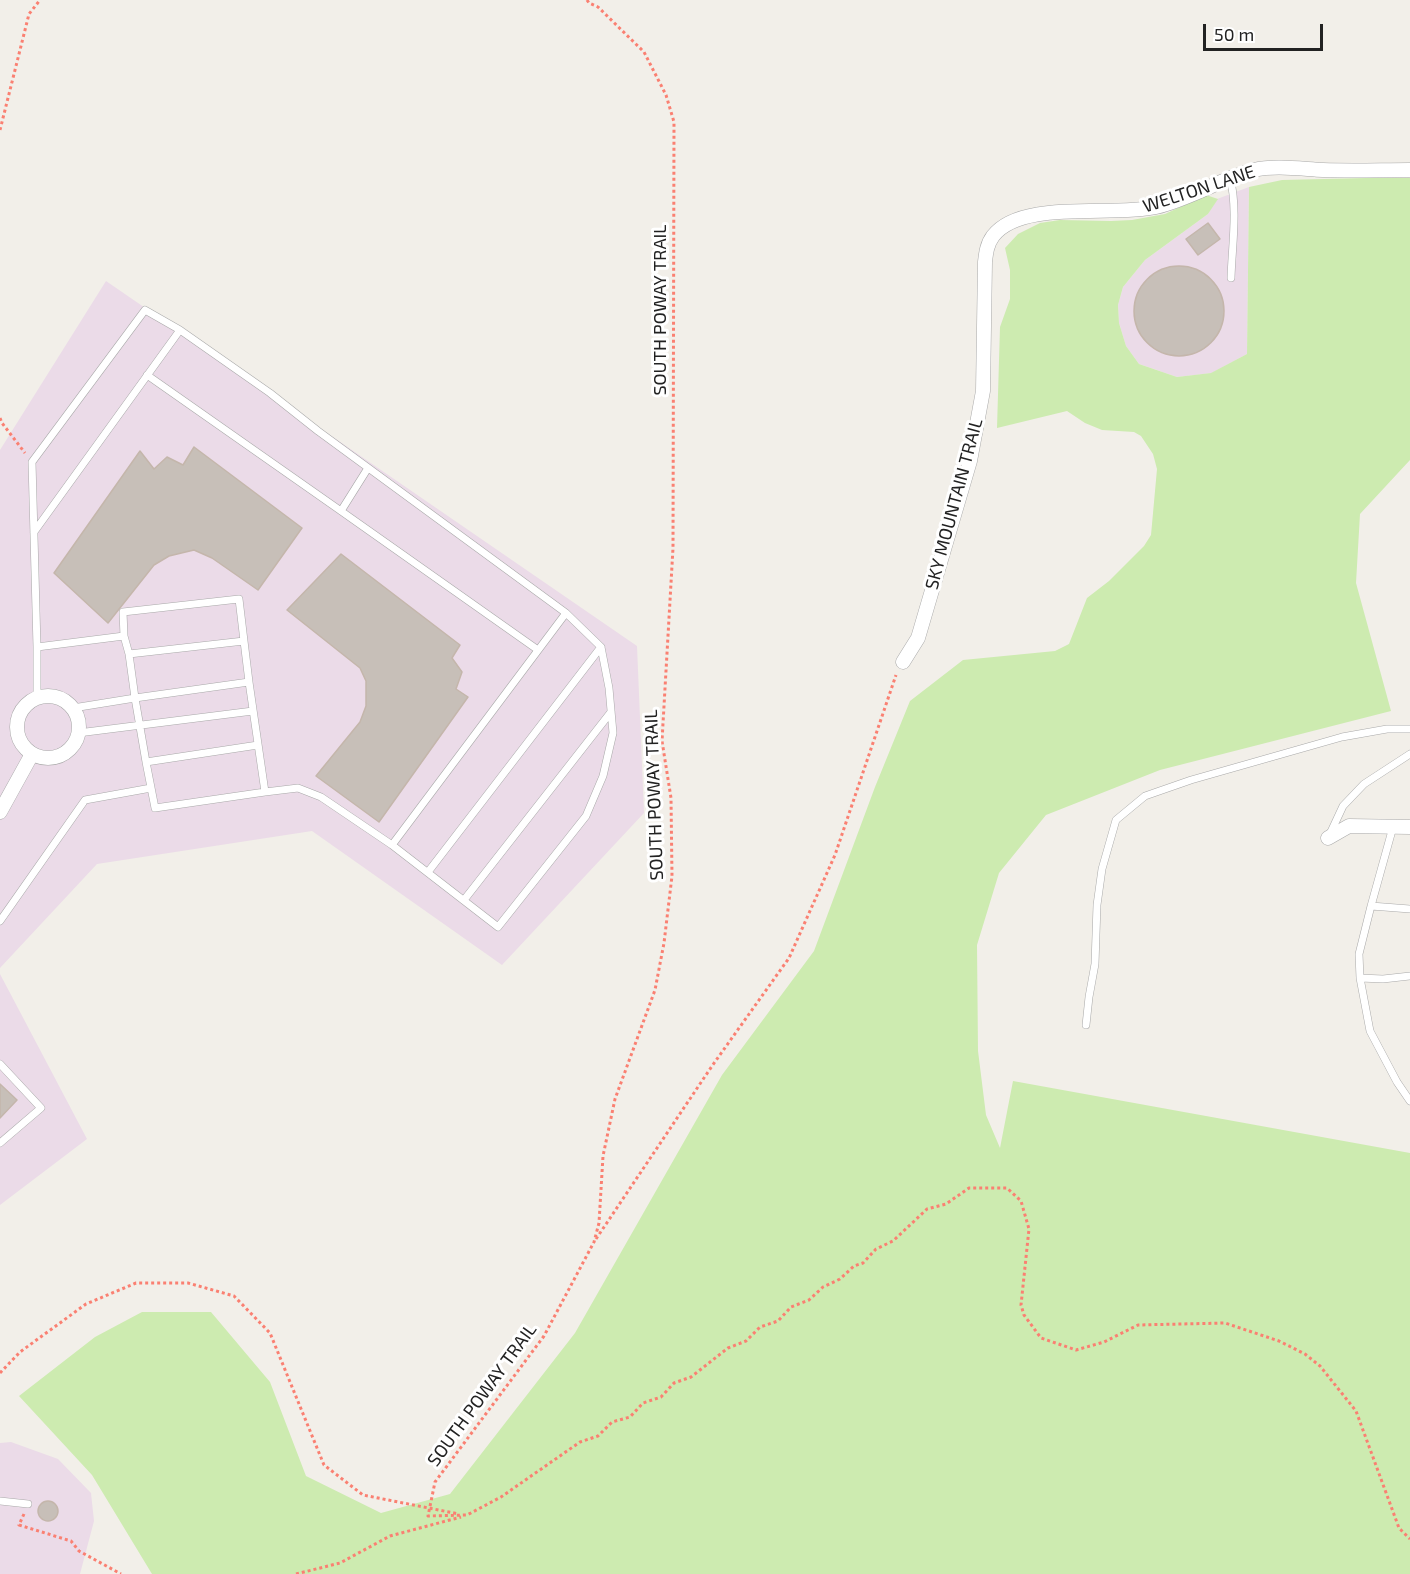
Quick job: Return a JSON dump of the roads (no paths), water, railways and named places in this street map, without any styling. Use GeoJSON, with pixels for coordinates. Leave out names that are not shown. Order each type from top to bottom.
{"type":"FeatureCollection","features":[{"type":"Feature","properties":{"kind":"street","name":"WELTON LANE"},"geometry":{"type":"LineString","coordinates":[[994,235],[1009,224],[1027,216],[1066,211],[1118,211],[1156,207],[1230,177],[1257,169],[1410,170]]}},
{"type":"Feature","properties":{"kind":"street","name":"SKY MOUNTAIN TRAIL"},"geometry":{"type":"LineString","coordinates":[[900,668],[918,638],[970,461],[983,391],[984,262],[988,244],[994,235]]}},
{"type":"Feature","properties":{"kind":"street"},"geometry":{"type":"LineString","coordinates":[[57,696],[66,701],[77,716],[79,725],[75,743],[60,756],[41,758],[24,748],[19,739],[16,729],[21,709],[38,697],[57,696]]}},
{"type":"Feature","properties":{"kind":"street"},"geometry":{"type":"LineString","coordinates":[[0,812],[32,754]]}},
{"type":"Feature","properties":{"kind":"street"},"geometry":{"type":"LineString","coordinates":[[1328,838],[1349,826],[1410,827]]}},
{"type":"Feature","properties":{"kind":"lane"},"geometry":{"type":"LineString","coordinates":[[1230,177],[1234,210],[1231,278]]}},
{"type":"Feature","properties":{"kind":"lane"},"geometry":{"type":"LineString","coordinates":[[38,697],[32,462],[145,310],[180,330],[270,393],[318,431],[566,613],[601,647],[609,688],[613,733],[603,776],[586,816],[498,927],[392,844],[321,797],[298,788],[155,808],[124,636],[123,612],[239,599],[265,792]]}},
{"type":"Feature","properties":{"kind":"lane"},"geometry":{"type":"LineString","coordinates":[[34,532],[180,330]]}},
{"type":"Feature","properties":{"kind":"lane"},"geometry":{"type":"LineString","coordinates":[[147,375],[538,650]]}},
{"type":"Feature","properties":{"kind":"lane"},"geometry":{"type":"LineString","coordinates":[[341,511],[368,468]]}},
{"type":"Feature","properties":{"kind":"lane"},"geometry":{"type":"LineString","coordinates":[[392,844],[566,613]]}},
{"type":"Feature","properties":{"kind":"lane"},"geometry":{"type":"LineString","coordinates":[[37,647],[124,636]]}},
{"type":"Feature","properties":{"kind":"lane"},"geometry":{"type":"LineString","coordinates":[[129,654],[244,641]]}},
{"type":"Feature","properties":{"kind":"lane"},"geometry":{"type":"LineString","coordinates":[[428,872],[601,647]]}},
{"type":"Feature","properties":{"kind":"lane"},"geometry":{"type":"LineString","coordinates":[[73,708],[249,682]]}},
{"type":"Feature","properties":{"kind":"lane"},"geometry":{"type":"LineString","coordinates":[[78,733],[253,711]]}},
{"type":"Feature","properties":{"kind":"lane"},"geometry":{"type":"LineString","coordinates":[[464,900],[611,712]]}},
{"type":"Feature","properties":{"kind":"lane"},"geometry":{"type":"LineString","coordinates":[[1086,1025],[1095,964],[1096,905],[1102,869],[1116,820],[1145,796],[1191,780],[1342,737],[1387,729],[1410,729]]}},
{"type":"Feature","properties":{"kind":"lane"},"geometry":{"type":"LineString","coordinates":[[146,762],[258,745]]}},
{"type":"Feature","properties":{"kind":"lane"},"geometry":{"type":"LineString","coordinates":[[1328,838],[1343,806],[1364,784],[1410,754]]}},
{"type":"Feature","properties":{"kind":"lane"},"geometry":{"type":"LineString","coordinates":[[0,921],[85,800],[151,788]]}},
{"type":"Feature","properties":{"kind":"lane"},"geometry":{"type":"LineString","coordinates":[[1393,827],[1359,954],[1360,978],[1370,1030],[1396,1082],[1410,1101]]}},
{"type":"Feature","properties":{"kind":"lane"},"geometry":{"type":"LineString","coordinates":[[1371,906],[1410,909]]}},
{"type":"Feature","properties":{"kind":"lane"},"geometry":{"type":"LineString","coordinates":[[1360,978],[1383,979],[1410,976]]}},
{"type":"Feature","properties":{"kind":"lane"},"geometry":{"type":"LineString","coordinates":[[0,1064],[41,1108],[0,1143]]}},
{"type":"Feature","properties":{"kind":"lane"},"geometry":{"type":"LineString","coordinates":[[0,1501],[28,1504]]}}]}
